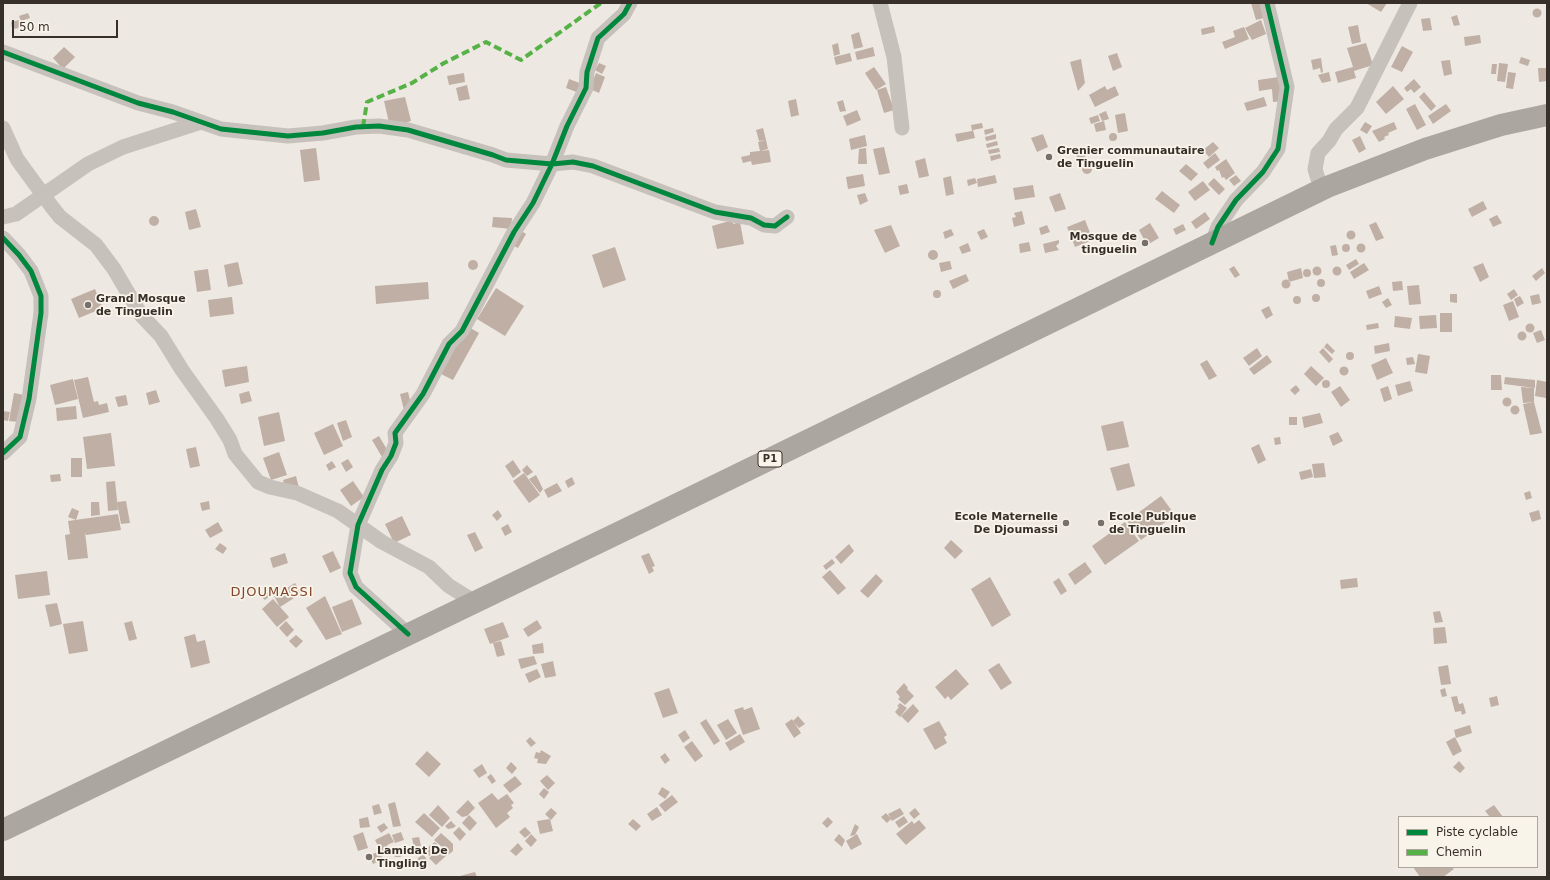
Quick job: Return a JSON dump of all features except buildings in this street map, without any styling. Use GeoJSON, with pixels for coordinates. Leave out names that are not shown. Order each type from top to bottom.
{"type":"FeatureCollection","features":[{"type":"Feature","properties":{"kind":"main road","name":"P1"},"geometry":{"type":"LineString","coordinates":[[3,830],[476,602],[1322,189],[1425,149],[1501,125],[1547,115]]}},
{"type":"Feature","properties":{"kind":"street"},"geometry":{"type":"LineString","coordinates":[[408,634],[356,587],[350,572],[358,525],[379,476],[391,456],[396,443],[395,433],[423,394],[449,344],[462,331],[514,232],[533,203],[552,164],[567,126],[586,88],[587,72],[598,38],[624,14],[630,3]]}},
{"type":"Feature","properties":{"kind":"street"},"geometry":{"type":"LineString","coordinates":[[880,3],[894,57],[902,128]]}},
{"type":"Feature","properties":{"kind":"street"},"geometry":{"type":"LineString","coordinates":[[1212,243],[1218,227],[1236,200],[1263,172],[1278,149],[1287,86],[1267,3]]}},
{"type":"Feature","properties":{"kind":"street"},"geometry":{"type":"LineString","coordinates":[[1322,189],[1315,169],[1318,153],[1329,141],[1336,129],[1357,108],[1410,3]]}},
{"type":"Feature","properties":{"kind":"street"},"geometry":{"type":"LineString","coordinates":[[3,52],[138,103],[173,112],[221,129],[288,136],[323,133],[356,127],[379,126],[408,130],[506,160],[552,164],[573,162],[593,166],[716,212],[751,218],[764,225],[775,226],[787,217]]}},
{"type":"Feature","properties":{"kind":"street"},"geometry":{"type":"LineString","coordinates":[[3,217],[16,214],[88,164],[123,147],[201,122]]}},
{"type":"Feature","properties":{"kind":"street"},"geometry":{"type":"LineString","coordinates":[[3,128],[18,159],[60,217],[96,245],[131,296],[141,315],[161,336],[182,370],[217,419],[230,440],[236,454],[258,482],[270,487],[297,493],[338,511],[382,542],[429,568],[449,586],[476,602]]}},
{"type":"Feature","properties":{"kind":"street"},"geometry":{"type":"LineString","coordinates":[[3,238],[19,255],[31,271],[41,296],[39,338],[29,399],[20,437],[3,452]]}},
{"type":"Feature","properties":{"kind":"marked path"},"geometry":{"type":"LineString","coordinates":[[363,127],[367,102],[412,83],[444,63],[486,42],[521,60],[601,3]]}},
{"type":"Feature","properties":{"kind":"cycle path"},"geometry":{"type":"LineString","coordinates":[[408,634],[356,587],[350,573],[358,525],[382,470],[391,456],[396,443],[395,433],[423,394],[449,344],[462,331],[514,232],[533,203],[552,164],[567,126],[586,88],[587,72],[598,38],[624,14],[630,3]]}},
{"type":"Feature","properties":{"kind":"cycle path"},"geometry":{"type":"LineString","coordinates":[[1212,243],[1218,227],[1236,200],[1263,172],[1278,149],[1287,87],[1267,3]]}},
{"type":"Feature","properties":{"kind":"cycle path"},"geometry":{"type":"LineString","coordinates":[[3,52],[138,103],[173,112],[221,129],[288,136],[323,133],[356,127],[379,126],[408,130],[506,160],[552,164],[573,162],[593,166],[715,212],[751,218],[764,225],[775,226],[787,217]]}},
{"type":"Feature","properties":{"kind":"cycle path"},"geometry":{"type":"LineString","coordinates":[[3,238],[19,255],[31,271],[41,296],[41,313],[29,399],[20,437],[3,453]]}},
{"type":"Feature","properties":{"kind":"place","name":"Grenier communautaire de Tinguelin"},"geometry":{"type":"Point","coordinates":[1049,157]}},
{"type":"Feature","properties":{"kind":"place","name":"Mosque de tinguelin"},"geometry":{"type":"Point","coordinates":[1145,243]}},
{"type":"Feature","properties":{"kind":"place","name":"Grand Mosque de Tinguelin"},"geometry":{"type":"Point","coordinates":[88,305]}},
{"type":"Feature","properties":{"kind":"place","name":"Ecole Maternelle De Djoumassi"},"geometry":{"type":"Point","coordinates":[1066,523]}},
{"type":"Feature","properties":{"kind":"place","name":"Ecole Publque de Tinguelin"},"geometry":{"type":"Point","coordinates":[1101,523]}},
{"type":"Feature","properties":{"kind":"place","name":"Lamidat De Tingling"},"geometry":{"type":"Point","coordinates":[369,857]}},
{"type":"Feature","properties":{"kind":"district","name":"DJOUMASSI"},"geometry":{"type":"Point","coordinates":[272,593]}}]}
